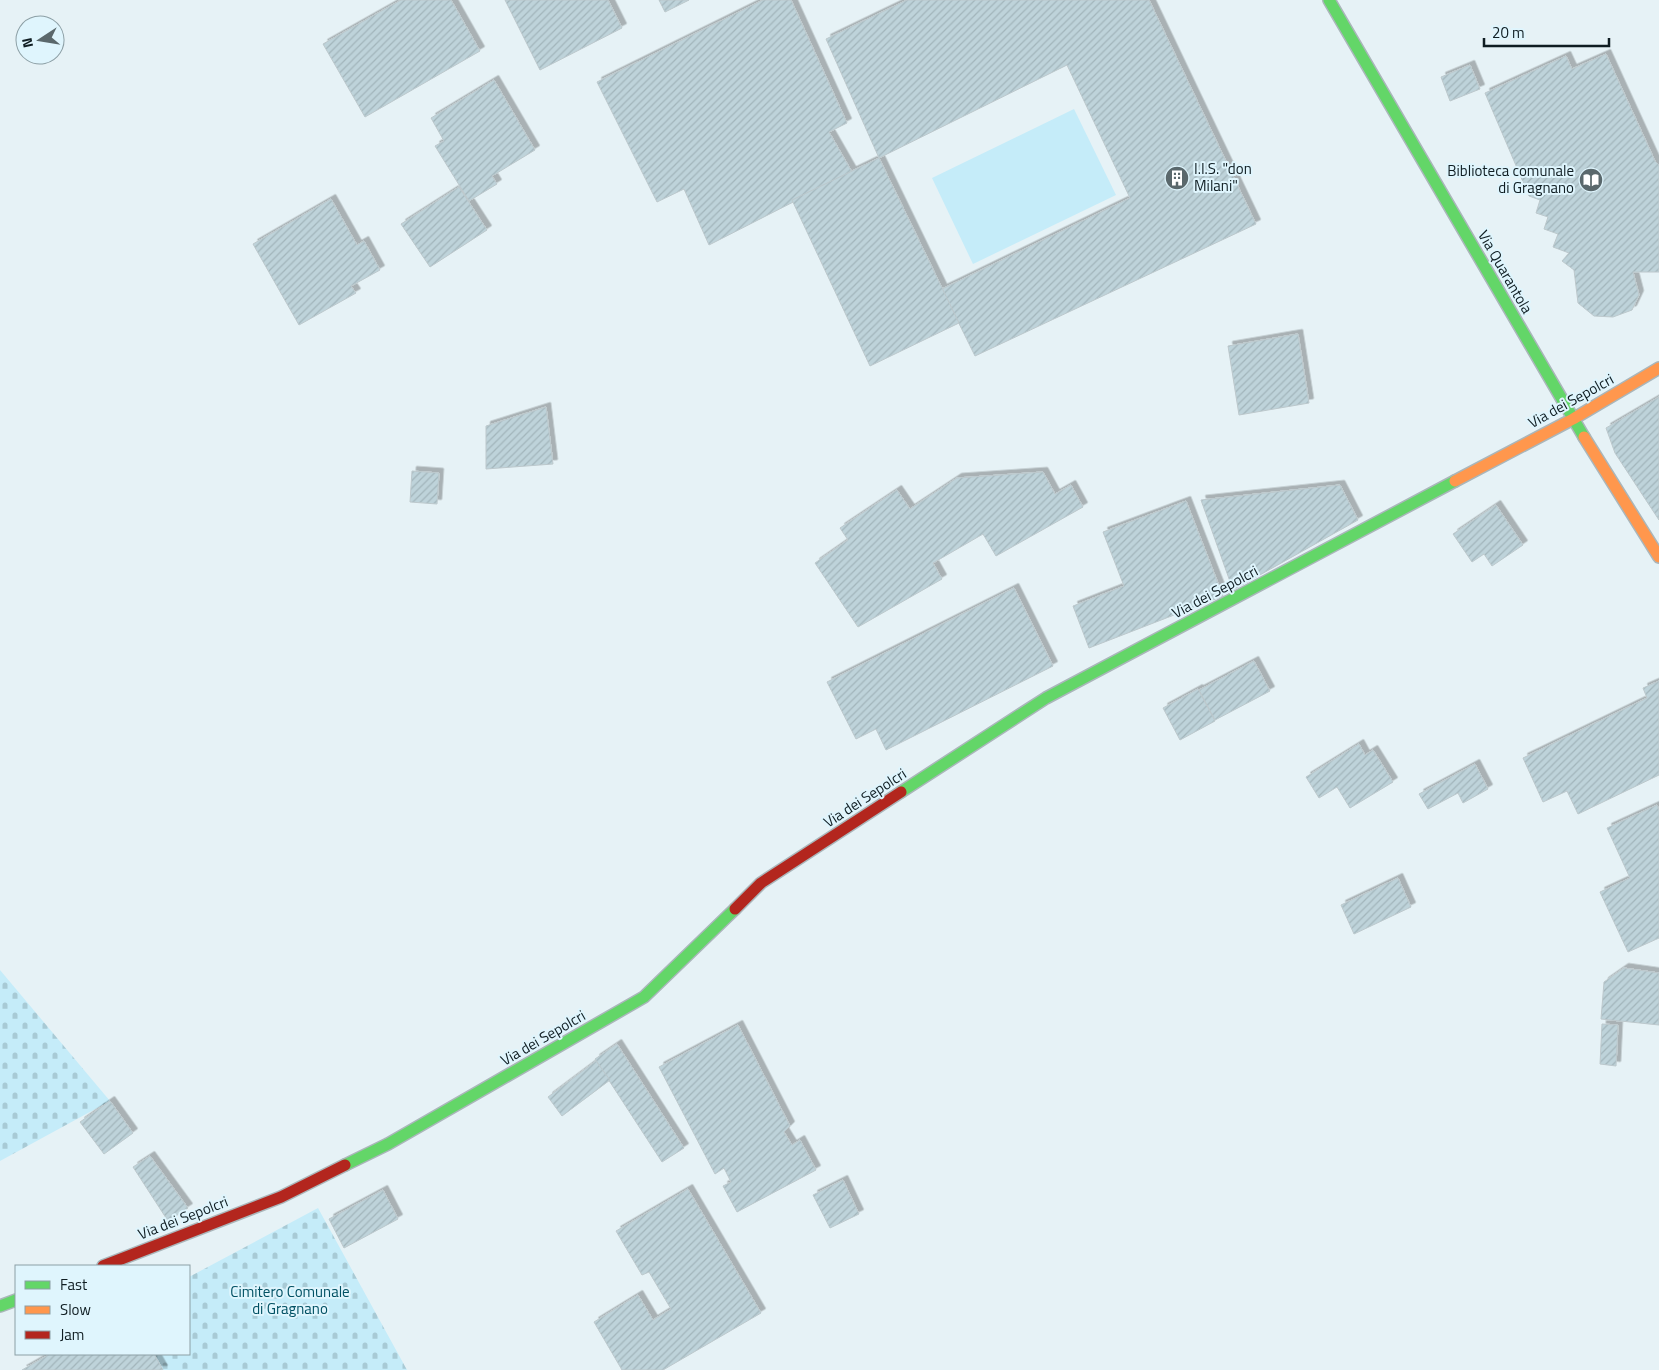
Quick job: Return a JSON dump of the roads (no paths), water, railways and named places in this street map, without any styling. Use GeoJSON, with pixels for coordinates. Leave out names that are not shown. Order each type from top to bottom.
{"type":"FeatureCollection","features":[{"type":"Feature","properties":{"kind":"street","name":"Via Quarantola"},"geometry":{"type":"LineString","coordinates":[[1328,0],[1573,419],[1659,557]]}},
{"type":"Feature","properties":{"kind":"street","name":"Via dei Sepolcri"},"geometry":{"type":"LineString","coordinates":[[106,1265],[281,1196],[388,1144],[644,997],[761,883],[1046,698],[1573,419],[1659,368]]}},
{"type":"Feature","properties":{"kind":"street"},"geometry":{"type":"LineString","coordinates":[[0,1306],[15,1300]]}},
{"type":"Feature","properties":{"kind":"place","name":"I.I.S. \"don Milani\""},"geometry":{"type":"Point","coordinates":[1177,178]}},
{"type":"Feature","properties":{"kind":"place","name":"Biblioteca comunale di Gragnano"},"geometry":{"type":"Point","coordinates":[1591,180]}},
{"type":"Feature","properties":{"kind":"park label","name":"Cimitero Comunale di Gragnano"},"geometry":{"type":"Point","coordinates":[290,1300]}}]}
